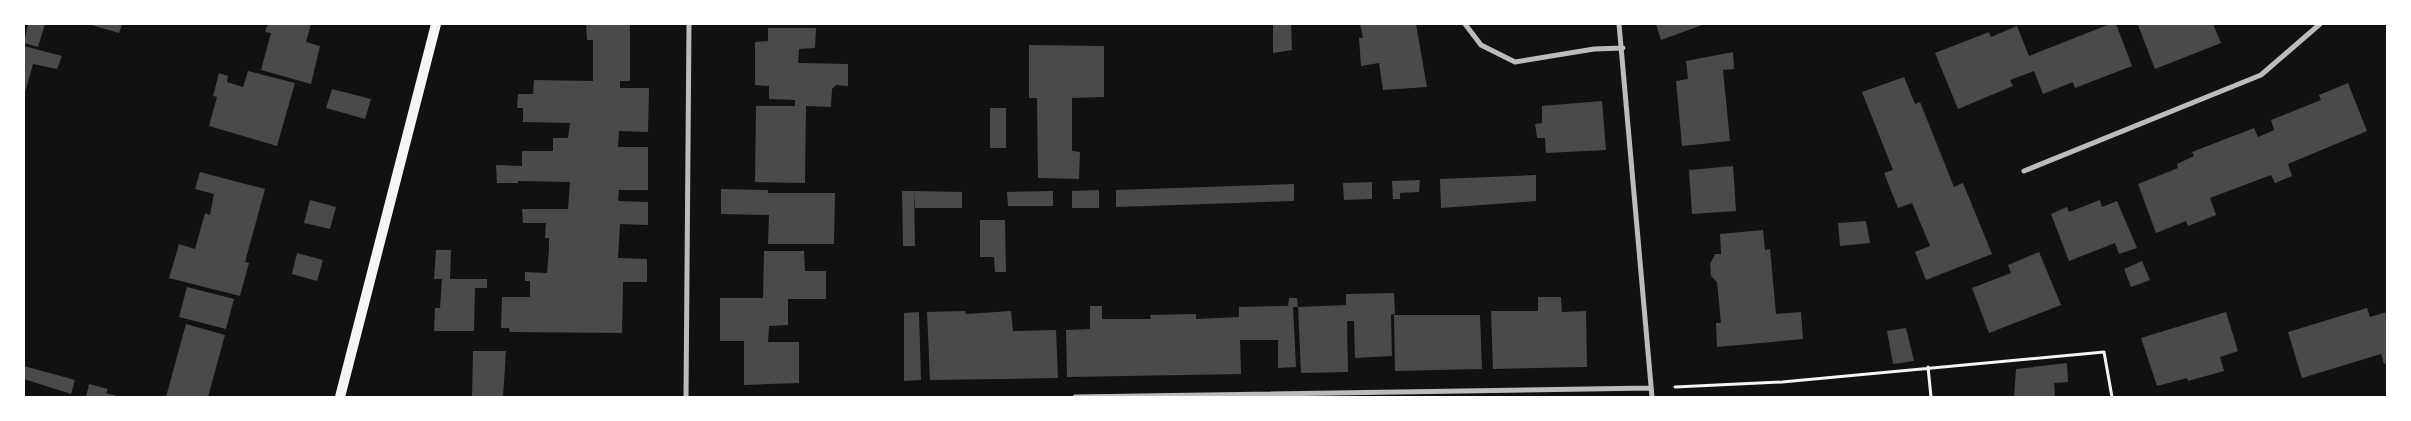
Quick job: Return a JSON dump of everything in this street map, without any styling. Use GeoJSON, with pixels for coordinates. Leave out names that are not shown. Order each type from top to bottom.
{"type":"FeatureCollection","features":[{"type":"Feature","properties":{"kind":"main road"},"geometry":{"type":"LineString","coordinates":[[340,397],[350,352],[436,24]]}},
{"type":"Feature","properties":{"kind":"street"},"geometry":{"type":"LineString","coordinates":[[686,397],[689,24]]}},
{"type":"Feature","properties":{"kind":"street"},"geometry":{"type":"LineString","coordinates":[[1465,24],[1481,46],[1515,62],[1594,49],[1623,48]]}},
{"type":"Feature","properties":{"kind":"street"},"geometry":{"type":"LineString","coordinates":[[1619,24],[1623,48],[1652,397]]}},
{"type":"Feature","properties":{"kind":"street"},"geometry":{"type":"LineString","coordinates":[[2024,171],[2261,75],[2320,24]]}},
{"type":"Feature","properties":{"kind":"street"},"geometry":{"type":"LineString","coordinates":[[1075,397],[1651,388]]}},
{"type":"Feature","properties":{"kind":"path"},"geometry":{"type":"LineString","coordinates":[[1651,388],[1782,382],[2104,352],[2112,397]]}},
{"type":"Feature","properties":{"kind":"path"},"geometry":{"type":"LineString","coordinates":[[1928,367],[1931,397]]}},
{"type":"Feature","properties":{"kind":"building"},"geometry":{"type":"Polygon","coordinates":[[[28,24],[45,24],[38,47],[24,43],[28,24]]]}},
{"type":"Feature","properties":{"kind":"building"},"geometry":{"type":"Polygon","coordinates":[[[88,24],[122,24],[119,33],[88,24]]]}},
{"type":"Feature","properties":{"kind":"building"},"geometry":{"type":"Polygon","coordinates":[[[268,24],[311,24],[306,42],[320,46],[311,84],[261,70],[271,33],[265,32],[268,24]]]}},
{"type":"Feature","properties":{"kind":"building"},"geometry":{"type":"Polygon","coordinates":[[[586,24],[630,24],[630,81],[620,81],[620,88],[649,88],[648,132],[619,131],[618,147],[648,147],[648,190],[619,190],[618,201],[648,202],[648,225],[620,224],[618,258],[647,259],[647,282],[623,282],[622,333],[510,332],[509,328],[501,328],[502,297],[530,297],[530,281],[525,281],[525,272],[547,273],[549,238],[545,238],[546,223],[523,223],[522,209],[568,209],[570,182],[518,181],[518,183],[497,183],[496,165],[522,166],[522,151],[553,151],[553,138],[568,138],[570,123],[523,122],[523,108],[517,108],[518,94],[533,94],[534,80],[593,81],[593,40],[587,40],[586,24]]]}},
{"type":"Feature","properties":{"kind":"building"},"geometry":{"type":"Polygon","coordinates":[[[1273,24],[1291,24],[1292,50],[1273,53],[1273,24]]]}},
{"type":"Feature","properties":{"kind":"building"},"geometry":{"type":"Polygon","coordinates":[[[1360,24],[1416,24],[1427,87],[1383,90],[1379,63],[1361,66],[1359,38],[1363,38],[1360,24]]]}},
{"type":"Feature","properties":{"kind":"building"},"geometry":{"type":"Polygon","coordinates":[[[1656,24],[1705,24],[1661,40],[1656,24]]]}},
{"type":"Feature","properties":{"kind":"building"},"geometry":{"type":"Polygon","coordinates":[[[2110,24],[2116,24],[2132,66],[2075,88],[2073,82],[2043,94],[2034,71],[2010,80],[2013,86],[1958,109],[1935,53],[1989,32],[1991,37],[2017,26],[2029,56],[2110,24]]]}},
{"type":"Feature","properties":{"kind":"building"},"geometry":{"type":"Polygon","coordinates":[[[2213,24],[2221,43],[2155,69],[2138,25],[2213,24]]]}},
{"type":"Feature","properties":{"kind":"building"},"geometry":{"type":"Polygon","coordinates":[[[768,28],[816,28],[815,48],[799,49],[798,63],[848,64],[848,86],[836,85],[832,89],[831,107],[806,106],[805,183],[755,182],[756,106],[795,106],[795,100],[769,99],[769,86],[755,85],[755,42],[768,41],[768,28]]]}},
{"type":"Feature","properties":{"kind":"building"},"geometry":{"type":"Polygon","coordinates":[[[1029,45],[1104,46],[1104,97],[1072,98],[1072,151],[1080,152],[1079,179],[1038,178],[1037,98],[1029,98],[1029,45]]]}},
{"type":"Feature","properties":{"kind":"building"},"geometry":{"type":"Polygon","coordinates":[[[24,46],[62,56],[57,69],[33,64],[24,96],[24,46]]]}},
{"type":"Feature","properties":{"kind":"building"},"geometry":{"type":"Polygon","coordinates":[[[1733,52],[1734,69],[1723,70],[1730,141],[1682,146],[1676,81],[1688,79],[1686,61],[1733,52]]]}},
{"type":"Feature","properties":{"kind":"building"},"geometry":{"type":"Polygon","coordinates":[[[248,71],[295,83],[277,146],[209,126],[217,97],[213,96],[219,73],[228,76],[227,82],[243,87],[248,71]]]}},
{"type":"Feature","properties":{"kind":"building"},"geometry":{"type":"Polygon","coordinates":[[[1904,77],[1915,104],[1920,102],[1954,187],[1963,183],[1992,254],[1926,280],[1915,252],[1930,246],[1912,203],[1898,208],[1884,173],[1893,170],[1862,92],[1904,77]]]}},
{"type":"Feature","properties":{"kind":"building"},"geometry":{"type":"Polygon","coordinates":[[[2348,83],[2367,131],[2288,164],[2292,176],[2275,183],[2271,175],[2210,198],[2216,215],[2188,226],[2186,221],[2156,233],[2138,184],[2178,168],[2177,164],[2194,156],[2192,152],[2254,128],[2258,137],[2274,130],[2271,120],[2321,100],[2319,95],[2348,83]]]}},
{"type":"Feature","properties":{"kind":"building"},"geometry":{"type":"Polygon","coordinates":[[[332,89],[371,99],[365,119],[326,108],[332,89]]]}},
{"type":"Feature","properties":{"kind":"building"},"geometry":{"type":"Polygon","coordinates":[[[1602,101],[1606,150],[1546,153],[1545,138],[1537,138],[1535,124],[1542,123],[1542,106],[1602,101]]]}},
{"type":"Feature","properties":{"kind":"building"},"geometry":{"type":"Polygon","coordinates":[[[990,108],[1006,108],[1006,148],[990,148],[990,108]]]}},
{"type":"Feature","properties":{"kind":"building"},"geometry":{"type":"Polygon","coordinates":[[[1733,166],[1736,211],[1692,214],[1689,170],[1733,166]]]}},
{"type":"Feature","properties":{"kind":"building"},"geometry":{"type":"Polygon","coordinates":[[[200,172],[265,189],[245,262],[249,263],[240,296],[169,278],[179,244],[195,249],[205,213],[210,215],[214,194],[195,189],[200,172]]]}},
{"type":"Feature","properties":{"kind":"building"},"geometry":{"type":"Polygon","coordinates":[[[1536,175],[1536,201],[1441,208],[1440,179],[1536,175]]]}},
{"type":"Feature","properties":{"kind":"building"},"geometry":{"type":"Polygon","coordinates":[[[1420,180],[1419,192],[1400,193],[1400,199],[1393,199],[1392,181],[1420,180]]]}},
{"type":"Feature","properties":{"kind":"building"},"geometry":{"type":"Polygon","coordinates":[[[1372,182],[1372,199],[1344,200],[1343,183],[1372,182]]]}},
{"type":"Feature","properties":{"kind":"building"},"geometry":{"type":"Polygon","coordinates":[[[1294,184],[1294,201],[1116,207],[1116,190],[1294,184]]]}},
{"type":"Feature","properties":{"kind":"building"},"geometry":{"type":"Polygon","coordinates":[[[721,189],[768,190],[768,193],[835,193],[834,244],[768,244],[769,215],[721,214],[721,189]]]}},
{"type":"Feature","properties":{"kind":"building"},"geometry":{"type":"Polygon","coordinates":[[[1099,190],[1099,208],[1072,208],[1072,191],[1099,190]]]}},
{"type":"Feature","properties":{"kind":"building"},"geometry":{"type":"Polygon","coordinates":[[[902,191],[914,191],[915,246],[903,246],[902,191]]]}},
{"type":"Feature","properties":{"kind":"building"},"geometry":{"type":"Polygon","coordinates":[[[914,191],[962,192],[962,208],[915,208],[914,191]]]}},
{"type":"Feature","properties":{"kind":"building"},"geometry":{"type":"Polygon","coordinates":[[[1053,191],[1053,206],[1008,206],[1007,192],[1053,191]]]}},
{"type":"Feature","properties":{"kind":"building"},"geometry":{"type":"Polygon","coordinates":[[[310,200],[336,207],[330,229],[304,223],[310,200]]]}},
{"type":"Feature","properties":{"kind":"building"},"geometry":{"type":"Polygon","coordinates":[[[2100,200],[2102,207],[2117,201],[2137,248],[2119,254],[2115,243],[2069,261],[2051,214],[2067,207],[2069,212],[2100,200]]]}},
{"type":"Feature","properties":{"kind":"building"},"geometry":{"type":"Polygon","coordinates":[[[980,220],[1005,220],[1006,272],[995,272],[994,257],[980,257],[980,220]]]}},
{"type":"Feature","properties":{"kind":"building"},"geometry":{"type":"Polygon","coordinates":[[[1866,221],[1870,243],[1840,246],[1838,223],[1866,221]]]}},
{"type":"Feature","properties":{"kind":"building"},"geometry":{"type":"Polygon","coordinates":[[[1763,230],[1765,250],[1770,249],[1776,314],[1801,312],[1803,339],[1717,347],[1716,323],[1721,323],[1717,282],[1711,276],[1710,264],[1715,254],[1721,254],[1720,234],[1763,230]]]}},
{"type":"Feature","properties":{"kind":"building"},"geometry":{"type":"Polygon","coordinates":[[[436,250],[451,250],[450,279],[487,279],[487,288],[475,288],[474,331],[434,331],[435,308],[440,308],[442,279],[434,279],[436,250]]]}},
{"type":"Feature","properties":{"kind":"building"},"geometry":{"type":"Polygon","coordinates":[[[764,251],[804,251],[805,271],[826,271],[826,299],[788,299],[788,325],[769,326],[768,342],[799,342],[799,383],[744,385],[744,341],[720,341],[720,298],[763,298],[764,251]]]}},
{"type":"Feature","properties":{"kind":"building"},"geometry":{"type":"Polygon","coordinates":[[[2039,252],[2061,305],[1989,333],[1972,288],[2011,273],[2008,265],[2039,252]]]}},
{"type":"Feature","properties":{"kind":"building"},"geometry":{"type":"Polygon","coordinates":[[[297,253],[323,260],[317,281],[292,274],[297,253]]]}},
{"type":"Feature","properties":{"kind":"building"},"geometry":{"type":"Polygon","coordinates":[[[2142,261],[2150,280],[2131,287],[2124,269],[2142,261]]]}},
{"type":"Feature","properties":{"kind":"building"},"geometry":{"type":"Polygon","coordinates":[[[187,287],[234,299],[226,329],[179,317],[187,287]]]}},
{"type":"Feature","properties":{"kind":"building"},"geometry":{"type":"Polygon","coordinates":[[[1394,293],[1395,314],[1391,315],[1392,356],[1355,358],[1354,321],[1347,321],[1348,372],[1301,373],[1298,307],[1346,305],[1346,294],[1394,293]]]}},
{"type":"Feature","properties":{"kind":"building"},"geometry":{"type":"Polygon","coordinates":[[[1538,297],[1561,297],[1562,312],[1586,311],[1587,367],[1493,369],[1491,311],[1538,311],[1538,297]]]}},
{"type":"Feature","properties":{"kind":"building"},"geometry":{"type":"Polygon","coordinates":[[[1289,298],[1297,298],[1298,307],[1293,307],[1296,367],[1278,368],[1278,340],[1240,340],[1241,374],[1067,377],[1066,330],[1090,329],[1090,306],[1102,306],[1102,319],[1151,319],[1150,315],[1196,314],[1196,319],[1239,317],[1239,307],[1288,306],[1289,298]]]}},
{"type":"Feature","properties":{"kind":"building"},"geometry":{"type":"Polygon","coordinates":[[[2367,308],[2370,317],[2387,312],[2387,363],[2384,364],[2381,354],[2302,378],[2288,332],[2367,308]]]}},
{"type":"Feature","properties":{"kind":"building"},"geometry":{"type":"Polygon","coordinates":[[[965,311],[966,314],[1011,311],[1013,331],[1056,330],[1058,378],[930,380],[927,312],[965,311]]]}},
{"type":"Feature","properties":{"kind":"building"},"geometry":{"type":"Polygon","coordinates":[[[919,312],[921,380],[904,381],[904,313],[919,312]]]}},
{"type":"Feature","properties":{"kind":"building"},"geometry":{"type":"Polygon","coordinates":[[[2226,312],[2238,351],[2220,357],[2224,371],[2188,381],[2187,378],[2157,386],[2141,338],[2226,312]]]}},
{"type":"Feature","properties":{"kind":"building"},"geometry":{"type":"Polygon","coordinates":[[[1394,315],[1480,315],[1482,369],[1395,371],[1394,315]]]}},
{"type":"Feature","properties":{"kind":"building"},"geometry":{"type":"Polygon","coordinates":[[[186,324],[225,335],[208,397],[166,397],[186,324]]]}},
{"type":"Feature","properties":{"kind":"building"},"geometry":{"type":"Polygon","coordinates":[[[1906,328],[1914,361],[1893,364],[1887,331],[1906,328]]]}},
{"type":"Feature","properties":{"kind":"building"},"geometry":{"type":"Polygon","coordinates":[[[473,351],[506,351],[503,397],[472,397],[473,351]]]}},
{"type":"Feature","properties":{"kind":"building"},"geometry":{"type":"Polygon","coordinates":[[[2067,363],[2068,382],[2054,383],[2055,397],[2014,397],[2016,369],[2067,363]]]}},
{"type":"Feature","properties":{"kind":"building"},"geometry":{"type":"Polygon","coordinates":[[[24,366],[75,380],[71,394],[24,379],[24,366]]]}},
{"type":"Feature","properties":{"kind":"building"},"geometry":{"type":"Polygon","coordinates":[[[89,384],[108,389],[106,393],[120,397],[86,397],[89,384]]]}}]}
